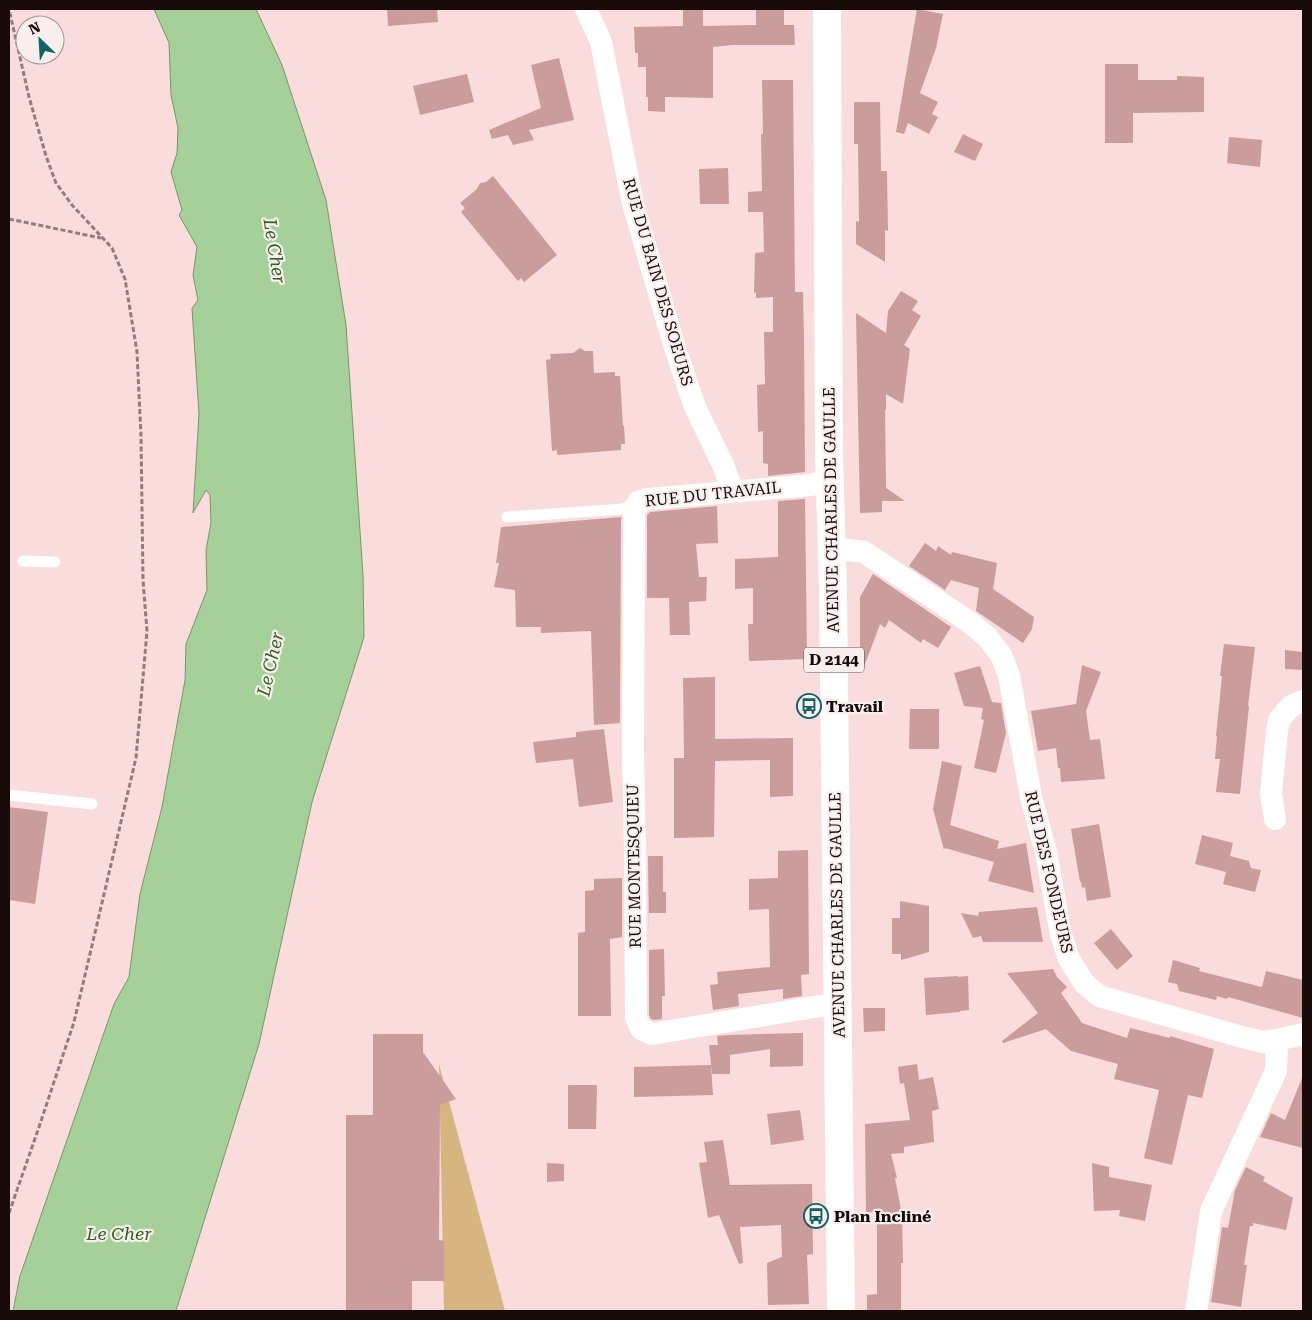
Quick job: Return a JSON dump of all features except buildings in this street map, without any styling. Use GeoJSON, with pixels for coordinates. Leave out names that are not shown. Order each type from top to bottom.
{"type":"FeatureCollection","features":[{"type":"Feature","properties":{"kind":"main road","name":"AVENUE CHARLES DE GAULLE"},"geometry":{"type":"LineString","coordinates":[[827,9],[830,480],[841,1311]]}},
{"type":"Feature","properties":{"kind":"street","name":"RUE DU BAIN DES SOEURS"},"geometry":{"type":"LineString","coordinates":[[586,9],[601,42],[633,204],[675,348],[695,408],[734,491]]}},
{"type":"Feature","properties":{"kind":"street","name":"RUE DU TRAVAIL"},"geometry":{"type":"LineString","coordinates":[[638,502],[647,499],[811,484],[830,480]]}},
{"type":"Feature","properties":{"kind":"street","name":"RUE MONTESQUIEU"},"geometry":{"type":"LineString","coordinates":[[638,502],[634,513],[632,752],[636,1018],[640,1029],[652,1034],[838,1003]]}},
{"type":"Feature","properties":{"kind":"street","name":"RUE DES FONDEURS"},"geometry":{"type":"LineString","coordinates":[[832,548],[864,552],[968,621],[988,638],[1001,655],[1009,675],[1030,797],[1046,852],[1061,935],[1069,959],[1084,983],[1099,996],[1242,1037],[1264,1042],[1303,1034]]}},
{"type":"Feature","properties":{"kind":"street"},"geometry":{"type":"LineString","coordinates":[[1275,819],[1271,793],[1279,720],[1291,706],[1303,701]]}},
{"type":"Feature","properties":{"kind":"street"},"geometry":{"type":"LineString","coordinates":[[1196,1311],[1211,1211],[1276,1071],[1277,1040]]}},
{"type":"Feature","properties":{"kind":"lane","name":"RUE DU TRAVAIL"},"geometry":{"type":"LineString","coordinates":[[507,517],[623,509],[638,502]]}},
{"type":"Feature","properties":{"kind":"lane"},"geometry":{"type":"LineString","coordinates":[[23,561],[55,562]]}},
{"type":"Feature","properties":{"kind":"lane"},"geometry":{"type":"LineString","coordinates":[[9,795],[92,804]]}},
{"type":"Feature","properties":{"kind":"path"},"geometry":{"type":"LineString","coordinates":[[9,9],[30,97],[46,156],[56,183],[72,205],[112,248],[126,279],[137,352],[146,631],[136,758],[74,1022],[9,1213]]}},
{"type":"Feature","properties":{"kind":"path"},"geometry":{"type":"LineString","coordinates":[[9,219],[103,238]]}},
{"type":"Feature","properties":{"kind":"shaded area"},"geometry":{"type":"Polygon","coordinates":[[[439,1064],[505,1311],[444,1311],[439,1064]]]}},
{"type":"Feature","properties":{"kind":"water","name":"Le Cher"},"geometry":{"type":"Polygon","coordinates":[[[154,9],[256,9],[282,65],[326,200],[346,325],[363,575],[364,637],[312,802],[259,1044],[176,1311],[13,1311],[20,1276],[114,1004],[129,977],[140,894],[162,807],[185,680],[186,644],[207,590],[206,551],[211,522],[210,495],[206,490],[193,513],[199,414],[192,308],[198,300],[193,275],[197,247],[179,215],[182,210],[171,172],[177,153],[178,128],[171,95],[169,43],[154,9]]]}},
{"type":"Feature","properties":{"kind":"place","name":"Travail"},"geometry":{"type":"Point","coordinates":[809,706]}},
{"type":"Feature","properties":{"kind":"place","name":"Plan Incliné"},"geometry":{"type":"Point","coordinates":[816,1216]}}]}
